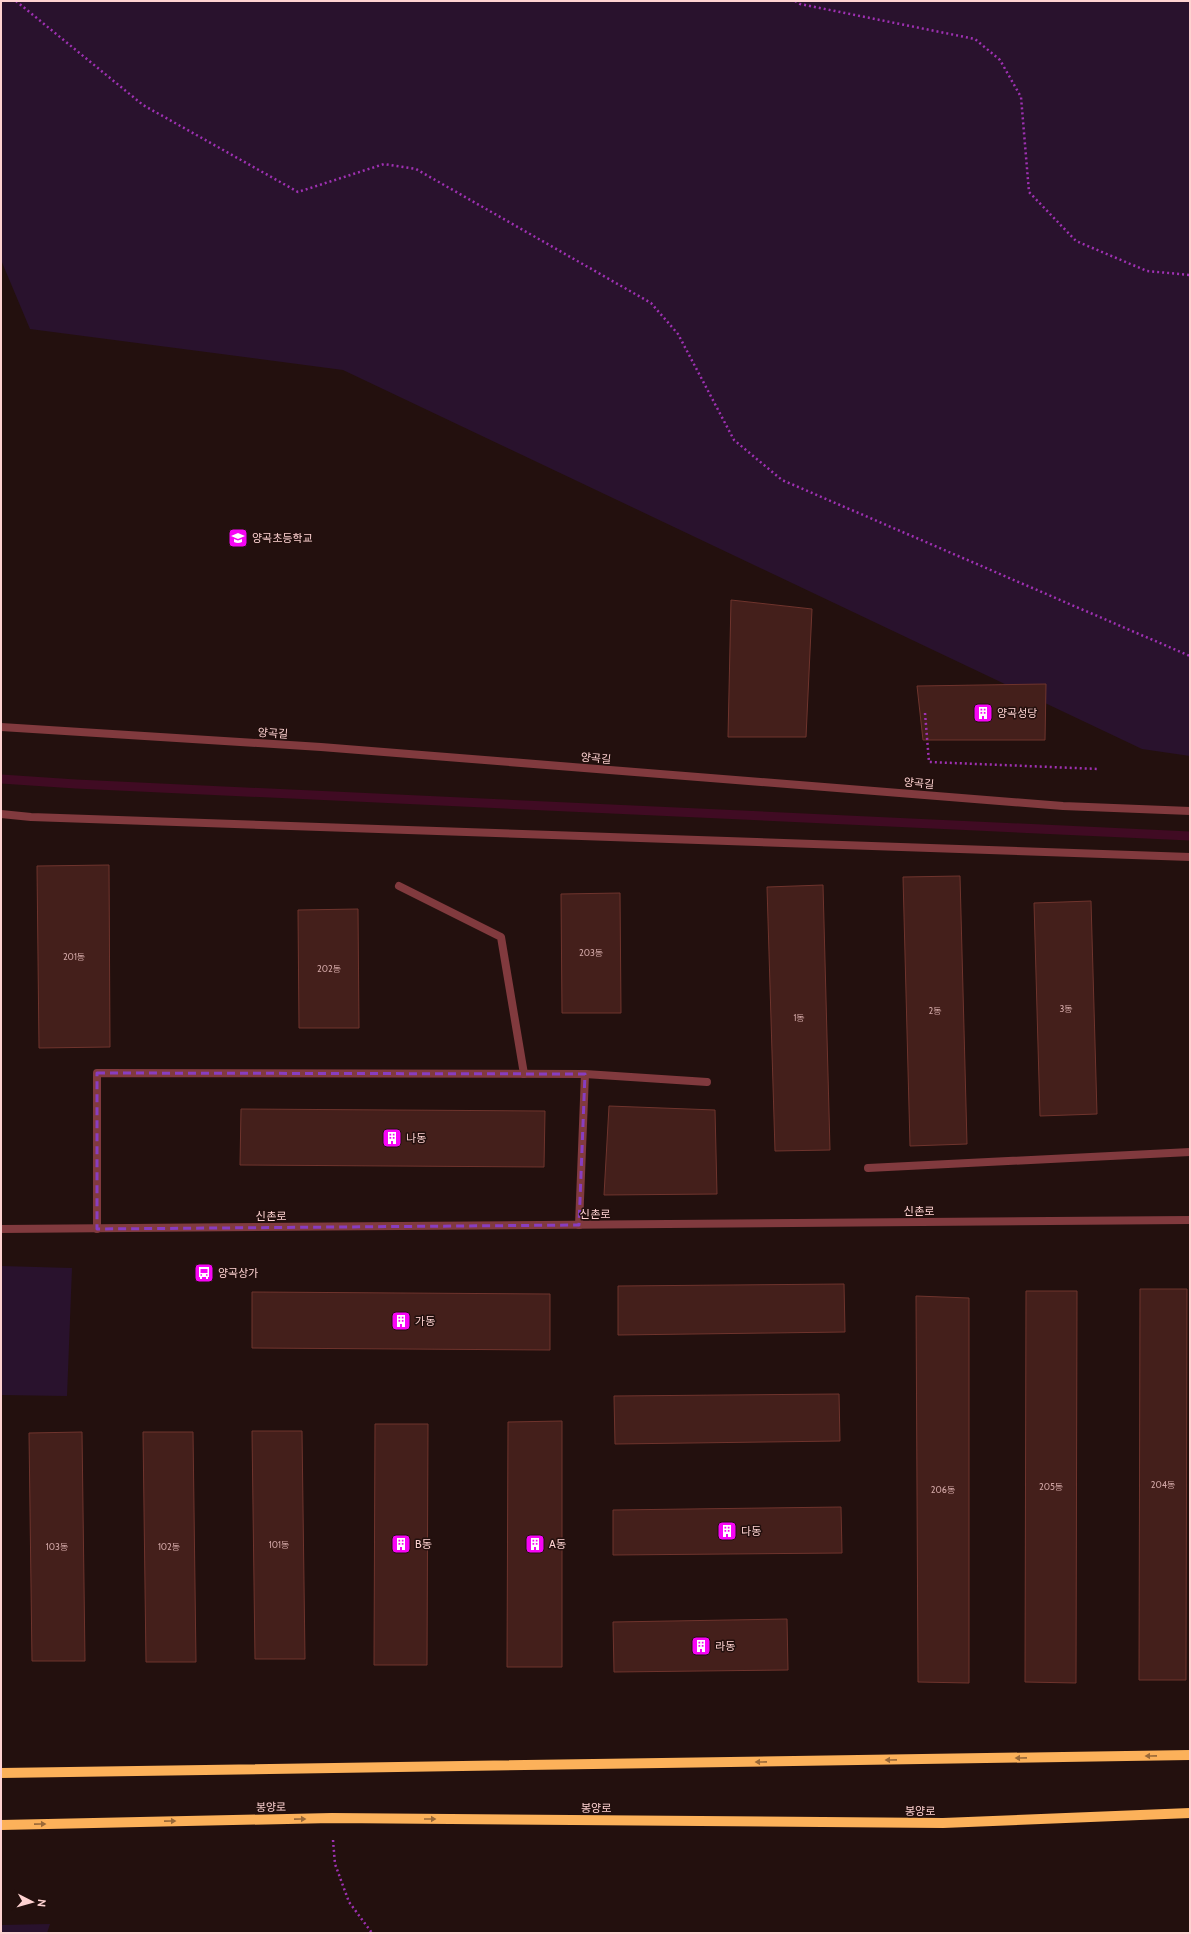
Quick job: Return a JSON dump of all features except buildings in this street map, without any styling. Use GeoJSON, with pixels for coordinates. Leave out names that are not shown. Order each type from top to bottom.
{"type":"FeatureCollection","features":[{"type":"Feature","properties":{"kind":"main road"},"geometry":{"type":"LineString","coordinates":[[1,1773],[1190,1755]]}},
{"type":"Feature","properties":{"kind":"main road","name":"봉양로"},"geometry":{"type":"LineString","coordinates":[[1,1825],[332,1818],[943,1823],[1190,1813]]}},
{"type":"Feature","properties":{"kind":"street","name":"양곡길"},"geometry":{"type":"LineString","coordinates":[[1,727],[321,747],[1063,806],[1190,811]]}},
{"type":"Feature","properties":{"kind":"street"},"geometry":{"type":"LineString","coordinates":[[1,814],[31,817],[1190,858]]}},
{"type":"Feature","properties":{"kind":"street"},"geometry":{"type":"LineString","coordinates":[[399,886],[501,937],[524,1074]]}},
{"type":"Feature","properties":{"kind":"street"},"geometry":{"type":"LineString","coordinates":[[97,1229],[97,1073],[585,1074],[707,1082]]}},
{"type":"Feature","properties":{"kind":"street"},"geometry":{"type":"LineString","coordinates":[[579,1225],[585,1074]]}},
{"type":"Feature","properties":{"kind":"street"},"geometry":{"type":"LineString","coordinates":[[868,1168],[1190,1152]]}},
{"type":"Feature","properties":{"kind":"street","name":"신촌로"},"geometry":{"type":"LineString","coordinates":[[1,1229],[1190,1220]]}},
{"type":"Feature","properties":{"kind":"path"},"geometry":{"type":"LineString","coordinates":[[16,1],[143,105],[298,192],[384,164],[416,169],[651,303],[678,334],[734,440],[782,480],[1190,656]]}},
{"type":"Feature","properties":{"kind":"path"},"geometry":{"type":"LineString","coordinates":[[795,1],[800,4],[975,39],[1000,60],[1021,97],[1029,192],[1076,241],[1147,271],[1190,275]]}},
{"type":"Feature","properties":{"kind":"path"},"geometry":{"type":"LineString","coordinates":[[925,712],[929,762],[1099,769]]}},
{"type":"Feature","properties":{"kind":"path"},"geometry":{"type":"LineString","coordinates":[[332,1818],[335,1864],[349,1902],[372,1933]]}},
{"type":"Feature","properties":{"kind":"highlighted area"},"geometry":{"type":"Polygon","coordinates":[[[97,1073],[585,1074],[579,1225],[97,1229],[97,1073]]]}},
{"type":"Feature","properties":{"kind":"shaded area"},"geometry":{"type":"Polygon","coordinates":[[[1,1],[1190,1],[1190,756],[1142,749],[343,370],[30,329],[1,260],[1,1]]]}},
{"type":"Feature","properties":{"kind":"shaded area"},"geometry":{"type":"Polygon","coordinates":[[[1,1266],[72,1268],[67,1396],[1,1395],[1,1266]]]}},
{"type":"Feature","properties":{"kind":"shaded area"},"geometry":{"type":"Polygon","coordinates":[[[50,1924],[47,1933],[1,1933],[1,1925],[50,1924]]]}},
{"type":"Feature","properties":{"kind":"waterway"},"geometry":{"type":"LineString","coordinates":[[1,779],[76,784],[1190,836]]}},
{"type":"Feature","properties":{"kind":"place","name":"양곡초등학교"},"geometry":{"type":"Point","coordinates":[238,538]}},
{"type":"Feature","properties":{"kind":"place","name":"양곡성당"},"geometry":{"type":"Point","coordinates":[983,713]}},
{"type":"Feature","properties":{"kind":"place","name":"나동"},"geometry":{"type":"Point","coordinates":[392,1138]}},
{"type":"Feature","properties":{"kind":"place","name":"양곡상가"},"geometry":{"type":"Point","coordinates":[204,1273]}},
{"type":"Feature","properties":{"kind":"place","name":"가동"},"geometry":{"type":"Point","coordinates":[401,1321]}},
{"type":"Feature","properties":{"kind":"place","name":"다동"},"geometry":{"type":"Point","coordinates":[727,1531]}},
{"type":"Feature","properties":{"kind":"place","name":"B동"},"geometry":{"type":"Point","coordinates":[401,1544]}},
{"type":"Feature","properties":{"kind":"place","name":"A동"},"geometry":{"type":"Point","coordinates":[535,1544]}},
{"type":"Feature","properties":{"kind":"place","name":"라동"},"geometry":{"type":"Point","coordinates":[701,1646]}}]}
